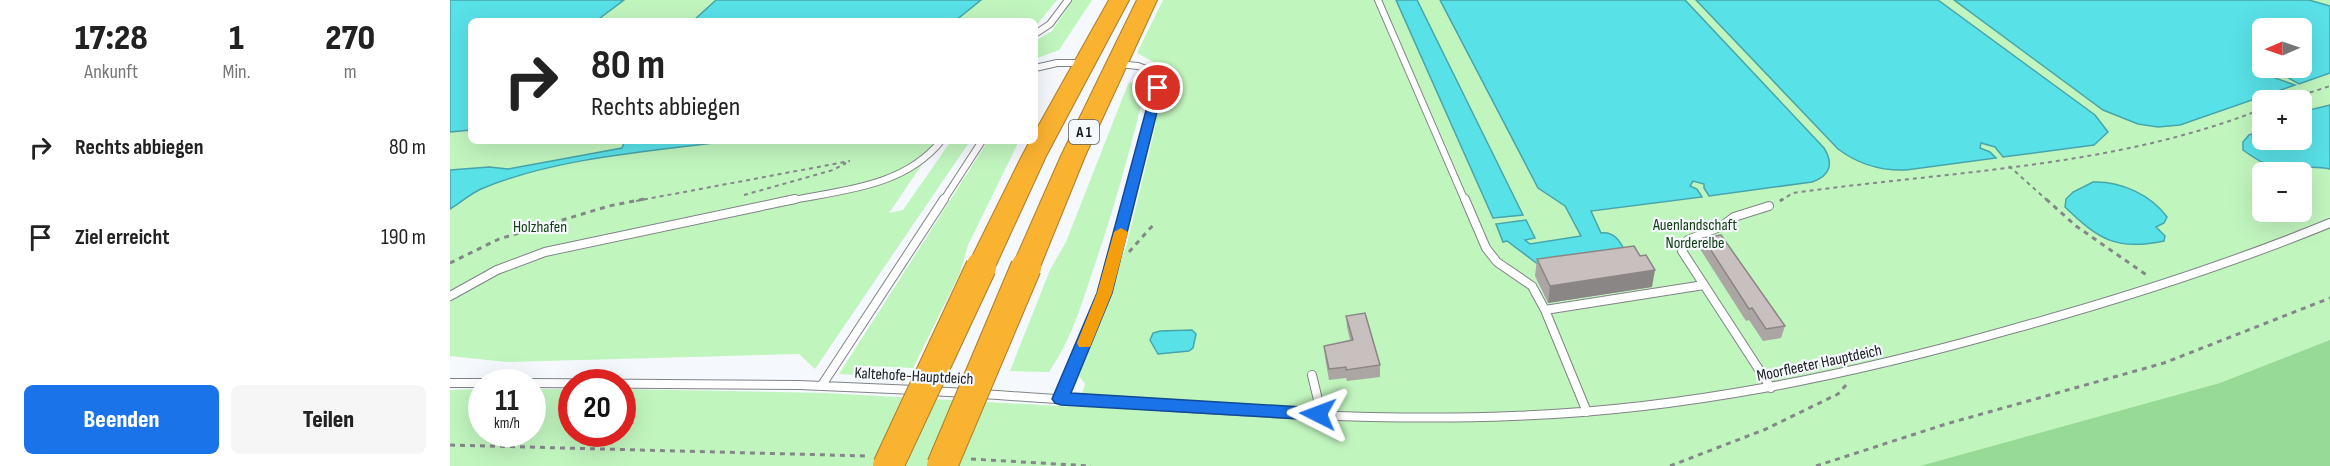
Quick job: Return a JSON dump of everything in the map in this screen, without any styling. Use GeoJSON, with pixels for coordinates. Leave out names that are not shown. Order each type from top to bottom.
{"type":"FeatureCollection","features":[{"type":"Feature","properties":{"kind":"highway","name":"A 1"},"geometry":{"type":"LineString","coordinates":[[879,461],[981,267],[1034,156],[1119,0]]}},
{"type":"Feature","properties":{"kind":"highway","name":"A 1"},"geometry":{"type":"LineString","coordinates":[[953,463],[1026,267],[1073,156],[1147,0]]}},
{"type":"Feature","properties":{"kind":"lane"},"geometry":{"type":"LineString","coordinates":[[1038,32],[1050,24],[1068,0]]}},
{"type":"Feature","properties":{"kind":"lane"},"geometry":{"type":"LineString","coordinates":[[1378,0],[1486,248],[1497,262],[1532,286],[1545,310],[1587,412]]}},
{"type":"Feature","properties":{"kind":"lane"},"geometry":{"type":"LineString","coordinates":[[1038,67],[1057,63],[1083,63]]}},
{"type":"Feature","properties":{"kind":"lane"},"geometry":{"type":"LineString","coordinates":[[1061,399],[1104,293],[1158,88],[1157,73],[1150,69],[1137,65],[1116,64]]}},
{"type":"Feature","properties":{"kind":"lane"},"geometry":{"type":"LineString","coordinates":[[450,296],[497,270],[545,252],[887,180],[916,166],[938,144]]}},
{"type":"Feature","properties":{"kind":"lane"},"geometry":{"type":"LineString","coordinates":[[822,386],[980,144]]}},
{"type":"Feature","properties":{"kind":"lane"},"geometry":{"type":"LineString","coordinates":[[1769,206],[1734,217],[1722,226],[1688,240],[1682,251],[1771,388]]}},
{"type":"Feature","properties":{"kind":"lane","name":"Moorfleeter Hauptdeich"},"geometry":{"type":"LineString","coordinates":[[1293,413],[1438,416],[1587,412],[1680,402],[1771,388],[1849,371],[2039,322],[2162,285],[2271,247],[2330,223]]}},
{"type":"Feature","properties":{"kind":"lane"},"geometry":{"type":"LineString","coordinates":[[1545,310],[1704,285]]}},
{"type":"Feature","properties":{"kind":"lane"},"geometry":{"type":"LineString","coordinates":[[1312,375],[1319,404],[1318,414]]}},
{"type":"Feature","properties":{"kind":"lane","name":"Kaltehofe-Hauptdeich"},"geometry":{"type":"LineString","coordinates":[[546,382],[822,386],[1293,413]]}},
{"type":"Feature","properties":{"kind":"lane"},"geometry":{"type":"LineString","coordinates":[[450,383],[468,383]]}},
{"type":"Feature","properties":{"kind":"path"},"geometry":{"type":"LineString","coordinates":[[2312,92],[2330,86]]}},
{"type":"Feature","properties":{"kind":"path"},"geometry":{"type":"LineString","coordinates":[[1769,206],[1793,193],[2058,160],[2175,138],[2252,113]]}},
{"type":"Feature","properties":{"kind":"path"},"geometry":{"type":"LineString","coordinates":[[450,262],[499,238],[609,206],[850,161]]}},
{"type":"Feature","properties":{"kind":"path"},"geometry":{"type":"LineString","coordinates":[[2009,166],[2076,226],[2162,285]]}},
{"type":"Feature","properties":{"kind":"path"},"geometry":{"type":"LineString","coordinates":[[1115,254],[1128,253],[1154,224]]}},
{"type":"Feature","properties":{"kind":"path"},"geometry":{"type":"LineString","coordinates":[[1816,466],[1938,426],[2164,363],[2330,298]]}},
{"type":"Feature","properties":{"kind":"path"},"geometry":{"type":"LineString","coordinates":[[1670,466],[1766,429],[1838,394],[1848,382],[1849,371]]}},
{"type":"Feature","properties":{"kind":"path"},"geometry":{"type":"LineString","coordinates":[[450,445],[879,461]]}},
{"type":"Feature","properties":{"kind":"path"},"geometry":{"type":"LineString","coordinates":[[953,463],[1091,466]]}},
{"type":"Feature","properties":{"kind":"green space","name":"Holzhafen"},"geometry":{"type":"Polygon","coordinates":[[[450,0],[1057,0],[1038,23],[1038,18],[468,18],[468,144],[936,144],[889,213],[903,210],[949,144],[968,144],[815,369],[799,354],[506,362],[450,356],[450,0]]]}},
{"type":"Feature","properties":{"kind":"green space"},"geometry":{"type":"Polygon","coordinates":[[[1073,0],[1092,0],[1059,50],[1038,58],[1038,39],[1052,31],[1073,0]]]}},
{"type":"Feature","properties":{"kind":"green space","name":"Auenlandschaft Norderelbe"},"geometry":{"type":"Polygon","coordinates":[[[1163,0],[2330,0],[2330,466],[450,466],[450,390],[468,389],[468,447],[546,447],[546,389],[558,389],[558,447],[636,447],[636,389],[826,393],[1078,407],[1085,384],[1079,376],[1127,244],[1155,128],[1161,66],[1137,53],[1163,0]]]}},
{"type":"Feature","properties":{"kind":"green space"},"geometry":{"type":"Polygon","coordinates":[[[1145,78],[1147,81],[1116,198],[1070,334],[1049,372],[1010,371],[1050,270],[1066,242],[1128,84],[1145,78]]]}},
{"type":"Feature","properties":{"kind":"green space"},"geometry":{"type":"Polygon","coordinates":[[[986,144],[1018,144],[968,245],[960,273],[913,368],[864,366],[855,375],[839,374],[986,144]]]}},
{"type":"Feature","properties":{"kind":"green space"},"geometry":{"type":"Polygon","coordinates":[[[2330,340],[2330,466],[1920,466],[2220,383],[2330,340]]]}},
{"type":"Feature","properties":{"kind":"water"},"geometry":{"type":"Polygon","coordinates":[[[450,0],[624,0],[600,18],[468,18],[468,130],[450,132],[450,0]]]}},
{"type":"Feature","properties":{"kind":"water"},"geometry":{"type":"Polygon","coordinates":[[[716,0],[981,0],[959,18],[696,18],[716,0]]]}},
{"type":"Feature","properties":{"kind":"water"},"geometry":{"type":"Polygon","coordinates":[[[1396,0],[1417,0],[1523,215],[1493,218],[1396,0]]]}},
{"type":"Feature","properties":{"kind":"water"},"geometry":{"type":"Polygon","coordinates":[[[1440,0],[1685,0],[1824,148],[1829,159],[1828,169],[1823,176],[1812,182],[1709,196],[1704,184],[1693,181],[1690,186],[1697,189],[1702,197],[1591,211],[1601,233],[1607,233],[1616,238],[1631,262],[1543,268],[1507,241],[1503,242],[1496,224],[1526,220],[1535,238],[1525,240],[1530,244],[1581,236],[1565,206],[1538,188],[1440,0]]]}},
{"type":"Feature","properties":{"kind":"water"},"geometry":{"type":"Polygon","coordinates":[[[1696,0],[1938,0],[2095,115],[2108,132],[2094,145],[2003,157],[1995,147],[1981,143],[1980,148],[1990,152],[1996,158],[1906,170],[1870,166],[1838,149],[1696,0]]]}},
{"type":"Feature","properties":{"kind":"water"},"geometry":{"type":"Polygon","coordinates":[[[1954,0],[2309,0],[2330,6],[2330,73],[2299,84],[2288,78],[2312,78],[2312,18],[2252,18],[2252,78],[2275,78],[2295,85],[2281,90],[2252,90],[2252,100],[2180,125],[2158,127],[2138,124],[2103,110],[1954,0]]]}},
{"type":"Feature","properties":{"kind":"water"},"geometry":{"type":"Polygon","coordinates":[[[2330,105],[2330,169],[2312,167],[2312,162],[2261,162],[2243,150],[2243,142],[2252,134],[2252,150],[2312,150],[2312,109],[2330,105]]]}},
{"type":"Feature","properties":{"kind":"water"},"geometry":{"type":"Polygon","coordinates":[[[624,144],[704,144],[603,157],[540,170],[509,178],[481,189],[450,209],[450,170],[489,167],[508,169],[622,148],[624,144]]]}},
{"type":"Feature","properties":{"kind":"water"},"geometry":{"type":"Polygon","coordinates":[[[2093,182],[2124,187],[2153,202],[2167,217],[2164,223],[2156,227],[2165,236],[2164,241],[2133,245],[2121,243],[2099,235],[2088,228],[2065,207],[2066,199],[2073,192],[2093,182]]]}},
{"type":"Feature","properties":{"kind":"water"},"geometry":{"type":"Polygon","coordinates":[[[1192,330],[1196,334],[1193,348],[1189,351],[1158,354],[1150,340],[1153,333],[1160,331],[1192,330]]]}},
{"type":"Feature","properties":{"kind":"building"},"geometry":{"type":"Polygon","coordinates":[[[1721,235],[1785,326],[1766,329],[1752,308],[1749,309],[1703,238],[1721,235]]]}},
{"type":"Feature","properties":{"kind":"building"},"geometry":{"type":"Polygon","coordinates":[[[1634,246],[1640,256],[1646,255],[1655,270],[1550,286],[1537,259],[1634,246]]]}},
{"type":"Feature","properties":{"kind":"building"},"geometry":{"type":"Polygon","coordinates":[[[1365,313],[1380,365],[1346,370],[1346,367],[1329,369],[1324,346],[1353,340],[1346,316],[1365,313]]]}},
{"type":"Feature","properties":{"kind":"slow traffic"},"geometry":{"type":"LineString","coordinates":[[1084,343],[1104,293],[1121,232]]}},
{"type":"Feature","properties":{"kind":"route"},"geometry":{"type":"LineString","coordinates":[[1158,88],[1104,293],[1061,399],[1318,414]]}}]}
